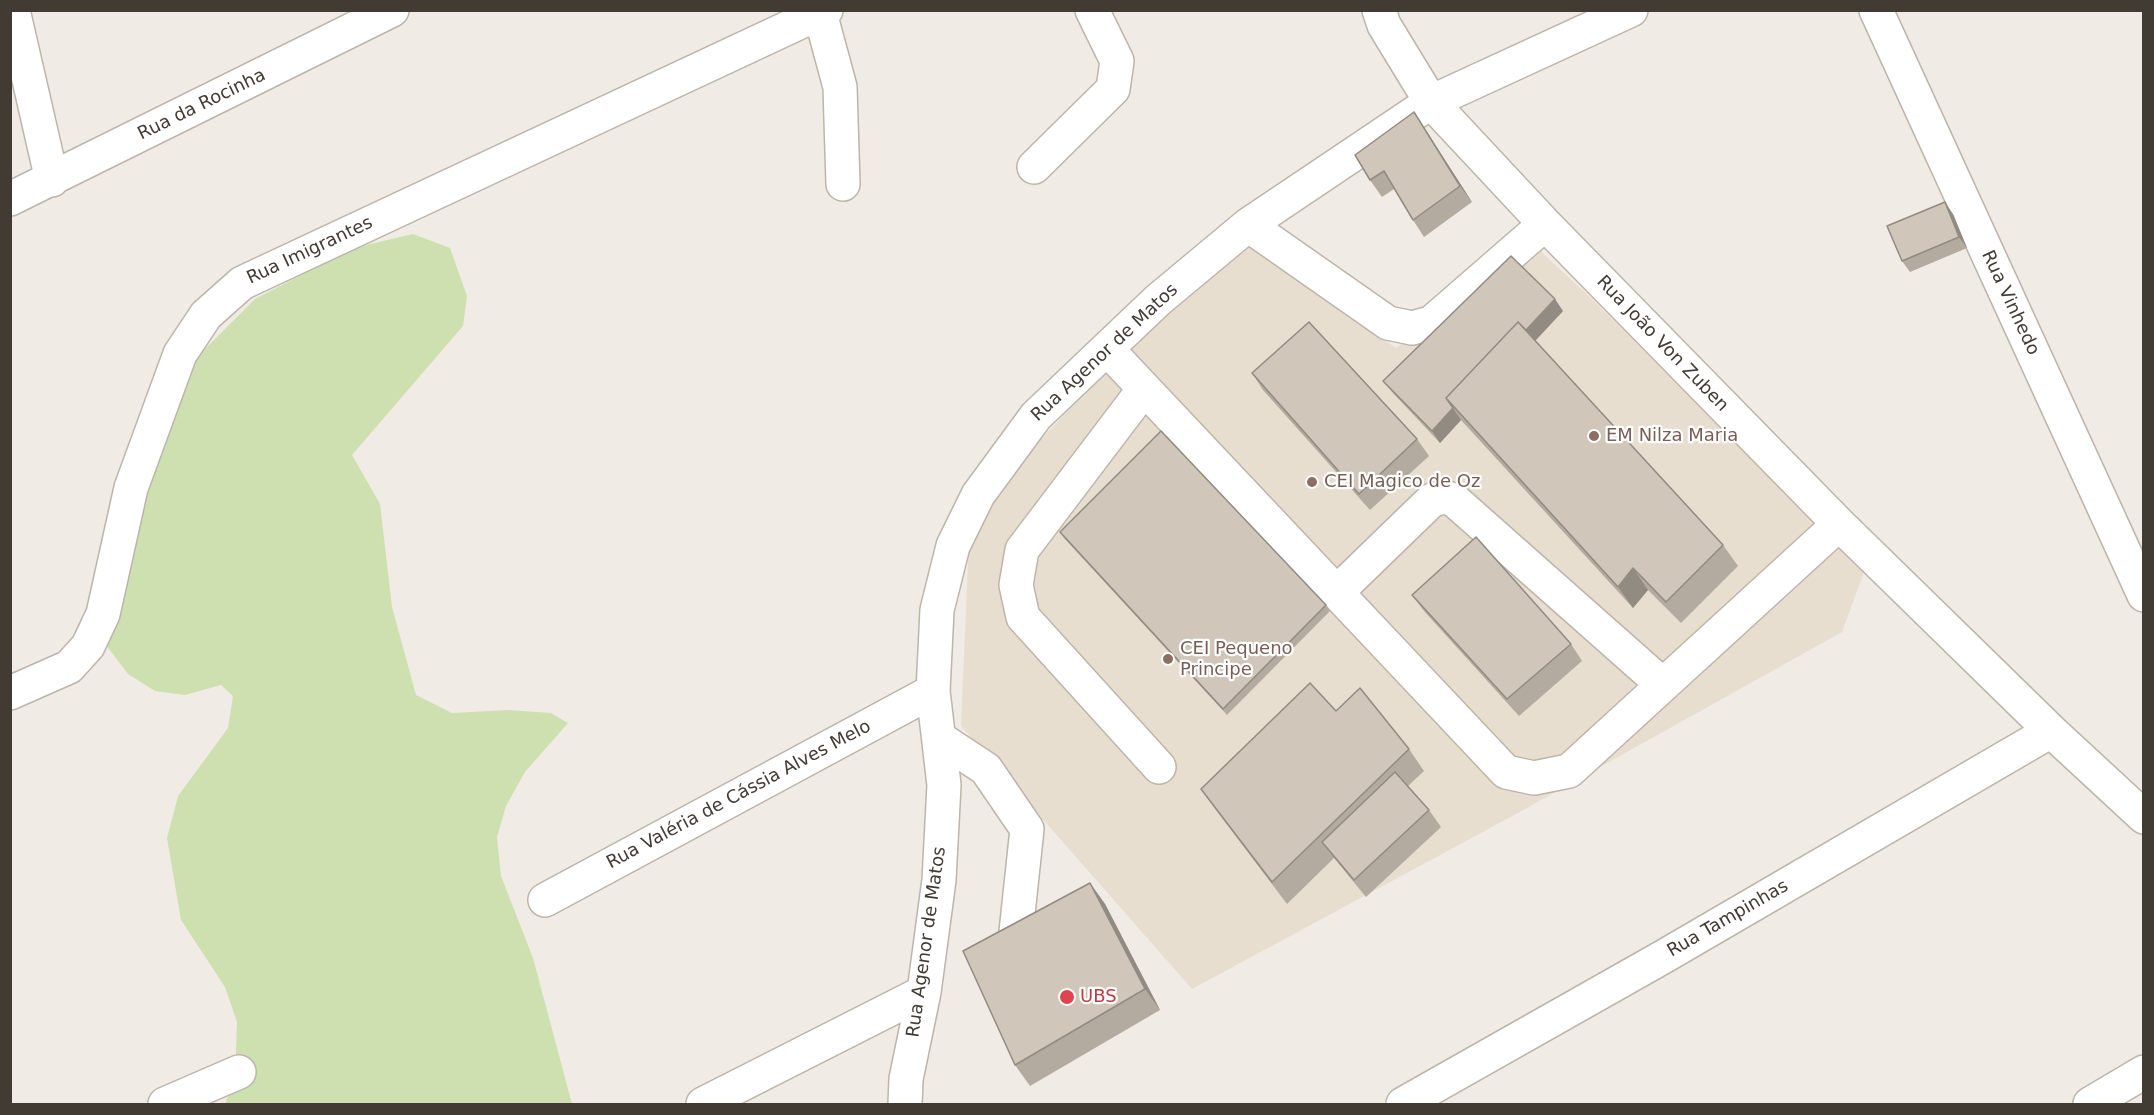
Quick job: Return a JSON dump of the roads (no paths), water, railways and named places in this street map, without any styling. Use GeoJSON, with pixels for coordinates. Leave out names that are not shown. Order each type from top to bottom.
{"type":"FeatureCollection","features":[{"type":"Feature","properties":{"kind":"street"},"geometry":{"type":"LineString","coordinates":[[13,10],[52,180]]}},
{"type":"Feature","properties":{"kind":"street","name":"Rua da Rocinha"},"geometry":{"type":"LineString","coordinates":[[10,199],[392,10]]}},
{"type":"Feature","properties":{"kind":"street"},"geometry":{"type":"LineString","coordinates":[[1034,167],[1113,89],[1117,61],[1092,10]]}},
{"type":"Feature","properties":{"kind":"street","name":"Rua João Von Zuben"},"geometry":{"type":"LineString","coordinates":[[1379,10],[1384,25],[1431,102],[1545,225],[1839,524],[2051,731],[2136,799]]}},
{"type":"Feature","properties":{"kind":"street","name":"Rua Agenor de Matos"},"geometry":{"type":"LineString","coordinates":[[905,1104],[906,1079],[924,992],[939,880],[944,785],[933,691],[937,610],[953,546],[978,495],[1036,416],[1158,300],[1248,225],[1431,102],[1631,10]]}},
{"type":"Feature","properties":{"kind":"street","name":"Rua Vinhedo"},"geometry":{"type":"LineString","coordinates":[[1876,10],[2144,595]]}},
{"type":"Feature","properties":{"kind":"street"},"geometry":{"type":"LineString","coordinates":[[823,12],[840,87],[843,184]]}},
{"type":"Feature","properties":{"kind":"street","name":"Rua Imigrantes"},"geometry":{"type":"LineString","coordinates":[[10,693],[69,667],[88,646],[103,614],[131,488],[180,354],[206,315],[242,283],[823,12]]}},
{"type":"Feature","properties":{"kind":"street"},"geometry":{"type":"LineString","coordinates":[[1248,225],[1388,323],[1412,328],[1431,323],[1545,225]]}},
{"type":"Feature","properties":{"kind":"street"},"geometry":{"type":"LineString","coordinates":[[1107,349],[1506,772],[1534,778],[1569,771],[1839,524]]}},
{"type":"Feature","properties":{"kind":"street"},"geometry":{"type":"LineString","coordinates":[[1144,389],[1022,550],[1016,585],[1023,617],[1159,767]]}},
{"type":"Feature","properties":{"kind":"street"},"geometry":{"type":"LineString","coordinates":[[1337,592],[1432,500],[1444,497],[1455,500],[1663,685]]}},
{"type":"Feature","properties":{"kind":"street","name":"Rua Valéria de Cássia Alves Melo"},"geometry":{"type":"LineString","coordinates":[[545,900],[933,691]]}},
{"type":"Feature","properties":{"kind":"street","name":"Rua Tampinhas"},"geometry":{"type":"LineString","coordinates":[[1403,1104],[1663,957],[2051,731]]}},
{"type":"Feature","properties":{"kind":"street"},"geometry":{"type":"LineString","coordinates":[[939,738],[986,769],[1027,829],[1016,932]]}},
{"type":"Feature","properties":{"kind":"street"},"geometry":{"type":"LineString","coordinates":[[703,1104],[924,992]]}},
{"type":"Feature","properties":{"kind":"street"},"geometry":{"type":"LineString","coordinates":[[165,1104],[239,1072]]}},
{"type":"Feature","properties":{"kind":"street"},"geometry":{"type":"LineString","coordinates":[[2090,1104],[2144,1072]]}},
{"type":"Feature","properties":{"kind":"place","name":"EM Nilza Maria"},"geometry":{"type":"Point","coordinates":[1594,436]}},
{"type":"Feature","properties":{"kind":"place","name":"CEI Magico de Oz"},"geometry":{"type":"Point","coordinates":[1312,482]}},
{"type":"Feature","properties":{"kind":"place","name":"CEI Pequeno Principe"},"geometry":{"type":"Point","coordinates":[1168,659]}},
{"type":"Feature","properties":{"kind":"place","name":"UBS"},"geometry":{"type":"Point","coordinates":[1067,997]}}]}
